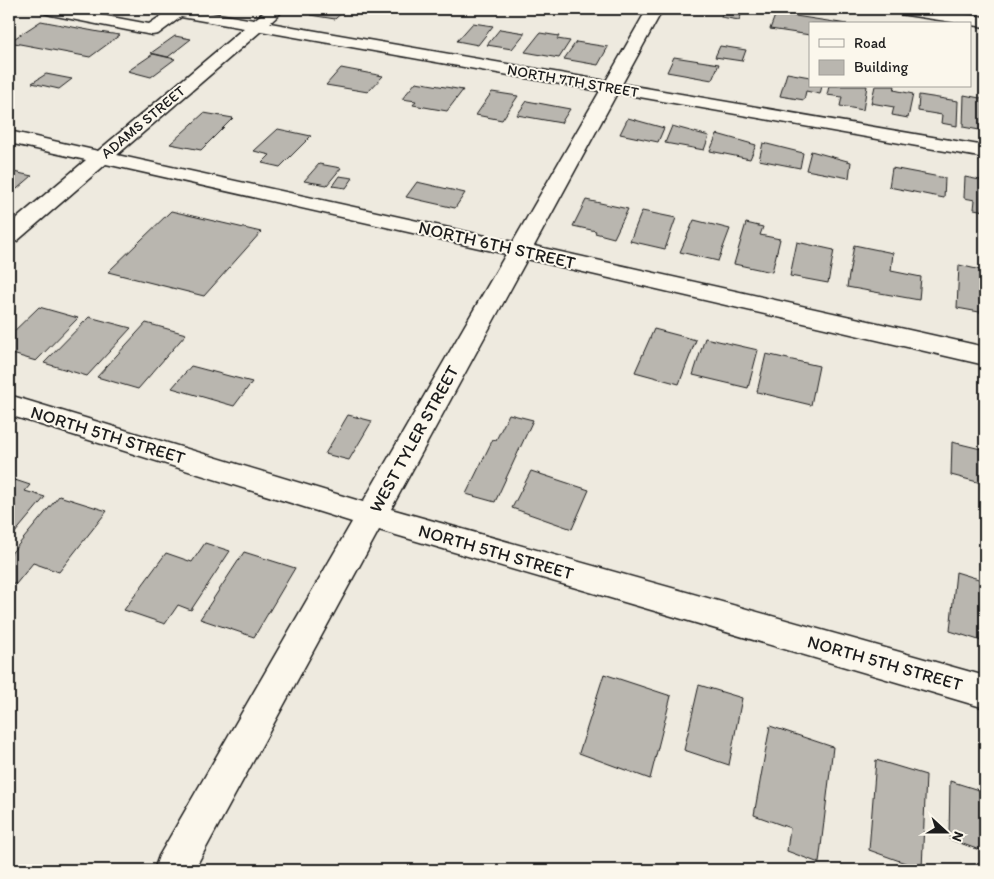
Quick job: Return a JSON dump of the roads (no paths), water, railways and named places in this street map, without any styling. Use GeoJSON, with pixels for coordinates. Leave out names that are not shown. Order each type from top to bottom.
{"type":"FeatureCollection","features":[{"type":"Feature","properties":{"kind":"street"},"geometry":{"type":"LineString","coordinates":[[52,9],[50,10],[152,30],[170,10]]}},
{"type":"Feature","properties":{"kind":"street","name":"ADAMS STREET"},"geometry":{"type":"LineString","coordinates":[[9,236],[277,9]]}},
{"type":"Feature","properties":{"kind":"street","name":"WEST TYLER STREET"},"geometry":{"type":"LineString","coordinates":[[173,870],[655,9]]}},
{"type":"Feature","properties":{"kind":"street"},"geometry":{"type":"LineString","coordinates":[[900,9],[985,22]]}},
{"type":"Feature","properties":{"kind":"street","name":"NORTH 7TH STREET"},"geometry":{"type":"LineString","coordinates":[[170,10],[985,152]]}},
{"type":"Feature","properties":{"kind":"street","name":"NORTH 6TH STREET"},"geometry":{"type":"LineString","coordinates":[[9,137],[520,250],[985,356]]}},
{"type":"Feature","properties":{"kind":"street","name":"NORTH 5TH STREET"},"geometry":{"type":"LineString","coordinates":[[9,405],[371,516],[985,692]]}}]}
